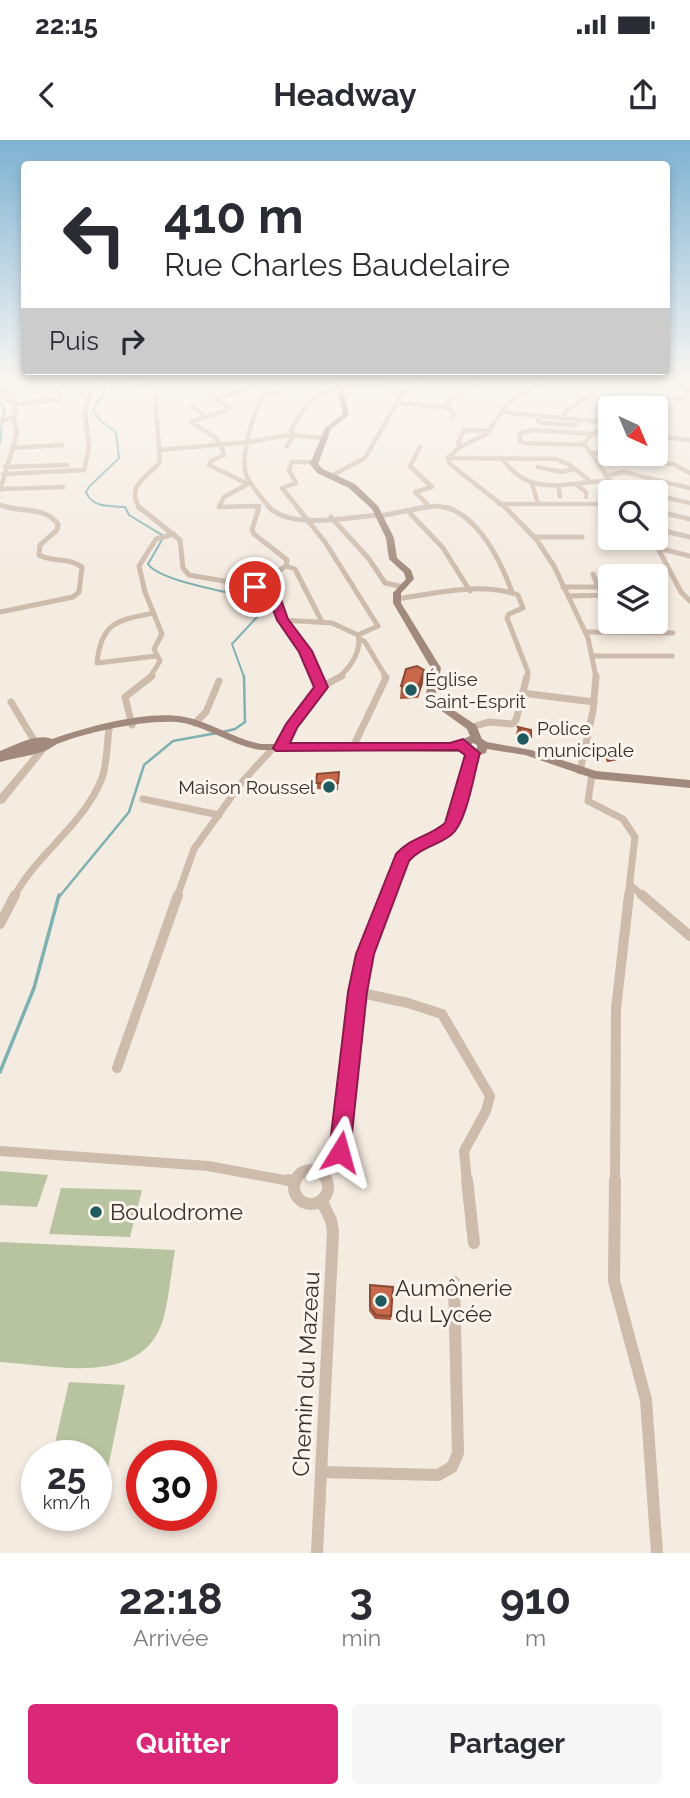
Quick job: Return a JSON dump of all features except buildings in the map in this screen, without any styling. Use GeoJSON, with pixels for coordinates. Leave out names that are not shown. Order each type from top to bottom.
{"type":"FeatureCollection","features":[{"type":"Feature","properties":{"kind":"main road"},"geometry":{"type":"LineString","coordinates":[[320,445],[314,462],[320,471],[352,486],[379,515],[390,538],[393,559],[410,576],[409,582],[397,593],[396,599],[436,668],[430,699],[475,743]]}},
{"type":"Feature","properties":{"kind":"main road"},"geometry":{"type":"LineString","coordinates":[[0,756],[83,733],[165,719],[195,723],[246,745],[277,748],[450,747],[475,743],[527,751],[586,773],[690,784]]}},
{"type":"Feature","properties":{"kind":"street"},"geometry":{"type":"LineString","coordinates":[[13,445],[0,490],[63,487]]}},
{"type":"Feature","properties":{"kind":"street"},"geometry":{"type":"LineString","coordinates":[[12,448],[62,445]]}},
{"type":"Feature","properties":{"kind":"street"},"geometry":{"type":"LineString","coordinates":[[3,474],[84,470],[89,445]]}},
{"type":"Feature","properties":{"kind":"street"},"geometry":{"type":"LineString","coordinates":[[158,445],[160,464],[141,479],[134,494],[140,509],[147,517],[174,534],[183,546],[183,568],[189,575],[247,585],[275,597]]}},
{"type":"Feature","properties":{"kind":"street"},"geometry":{"type":"LineString","coordinates":[[159,450],[222,445],[224,455],[211,461],[209,466],[232,474],[248,486],[224,497],[219,505],[224,508],[258,505],[260,508],[252,530],[254,534],[288,562],[270,579],[282,620],[306,651],[321,687]]}},
{"type":"Feature","properties":{"kind":"street"},"geometry":{"type":"LineString","coordinates":[[249,445],[245,472],[276,514]]}},
{"type":"Feature","properties":{"kind":"street"},"geometry":{"type":"LineString","coordinates":[[331,476],[365,457],[372,445]]}},
{"type":"Feature","properties":{"kind":"street"},"geometry":{"type":"LineString","coordinates":[[448,458],[464,445]]}},
{"type":"Feature","properties":{"kind":"street"},"geometry":{"type":"LineString","coordinates":[[585,445],[609,480]]}},
{"type":"Feature","properties":{"kind":"street"},"geometry":{"type":"LineString","coordinates":[[420,447],[410,466],[432,486],[415,492],[430,507]]}},
{"type":"Feature","properties":{"kind":"street"},"geometry":{"type":"LineString","coordinates":[[589,452],[598,454]]}},
{"type":"Feature","properties":{"kind":"street"},"geometry":{"type":"LineString","coordinates":[[448,458],[556,459],[588,479],[599,480]]}},
{"type":"Feature","properties":{"kind":"street"},"geometry":{"type":"LineString","coordinates":[[448,458],[450,464],[469,476],[534,537],[554,566],[586,632],[597,677],[586,773],[589,801],[623,819],[633,830],[635,837],[616,1009],[614,1281],[646,1400],[657,1553]]}},
{"type":"Feature","properties":{"kind":"street"},"geometry":{"type":"LineString","coordinates":[[502,458],[512,476],[532,483],[577,485],[588,479]]}},
{"type":"Feature","properties":{"kind":"street"},"geometry":{"type":"LineString","coordinates":[[314,462],[292,462],[289,470],[296,482],[282,487],[325,542],[377,622],[376,628],[359,636]]}},
{"type":"Feature","properties":{"kind":"street"},"geometry":{"type":"LineString","coordinates":[[668,464],[677,465],[690,473]]}},
{"type":"Feature","properties":{"kind":"street"},"geometry":{"type":"LineString","coordinates":[[5,467],[67,465]]}},
{"type":"Feature","properties":{"kind":"street"},"geometry":{"type":"LineString","coordinates":[[672,472],[677,465]]}},
{"type":"Feature","properties":{"kind":"street"},"geometry":{"type":"LineString","coordinates":[[612,480],[629,466]]}},
{"type":"Feature","properties":{"kind":"street"},"geometry":{"type":"LineString","coordinates":[[538,467],[561,472],[575,469]]}},
{"type":"Feature","properties":{"kind":"street"},"geometry":{"type":"LineString","coordinates":[[624,472],[690,488]]}},
{"type":"Feature","properties":{"kind":"street"},"geometry":{"type":"LineString","coordinates":[[532,483],[538,504]]}},
{"type":"Feature","properties":{"kind":"street"},"geometry":{"type":"LineString","coordinates":[[558,485],[560,496]]}},
{"type":"Feature","properties":{"kind":"street"},"geometry":{"type":"LineString","coordinates":[[577,485],[586,492],[586,497]]}},
{"type":"Feature","properties":{"kind":"street"},"geometry":{"type":"LineString","coordinates":[[668,498],[690,503]]}},
{"type":"Feature","properties":{"kind":"street"},"geometry":{"type":"LineString","coordinates":[[499,504],[598,504]]}},
{"type":"Feature","properties":{"kind":"street"},"geometry":{"type":"LineString","coordinates":[[0,612],[37,602],[74,597],[80,591],[82,567],[76,562],[49,560],[39,555],[40,545],[57,530],[58,524],[54,517],[39,511],[2,507]]}},
{"type":"Feature","properties":{"kind":"street"},"geometry":{"type":"LineString","coordinates":[[258,515],[276,514],[306,521],[379,515],[430,507],[453,509],[485,537],[500,562],[512,592]]}},
{"type":"Feature","properties":{"kind":"street"},"geometry":{"type":"LineString","coordinates":[[408,511],[446,548],[470,591]]}},
{"type":"Feature","properties":{"kind":"street"},"geometry":{"type":"LineString","coordinates":[[668,514],[690,519]]}},
{"type":"Feature","properties":{"kind":"street"},"geometry":{"type":"LineString","coordinates":[[331,517],[369,559],[385,583],[404,587]]}},
{"type":"Feature","properties":{"kind":"street"},"geometry":{"type":"LineString","coordinates":[[668,532],[690,537]]}},
{"type":"Feature","properties":{"kind":"street"},"geometry":{"type":"LineString","coordinates":[[132,725],[125,697],[154,674],[160,661],[154,649],[162,634],[145,592],[139,566],[156,539],[174,534]]}},
{"type":"Feature","properties":{"kind":"street"},"geometry":{"type":"LineString","coordinates":[[534,537],[582,537]]}},
{"type":"Feature","properties":{"kind":"street"},"geometry":{"type":"LineString","coordinates":[[659,550],[681,592],[690,601]]}},
{"type":"Feature","properties":{"kind":"street"},"geometry":{"type":"LineString","coordinates":[[666,550],[690,556]]}},
{"type":"Feature","properties":{"kind":"street"},"geometry":{"type":"LineString","coordinates":[[286,566],[295,569],[323,622]]}},
{"type":"Feature","properties":{"kind":"street"},"geometry":{"type":"LineString","coordinates":[[563,587],[598,587],[593,574]]}},
{"type":"Feature","properties":{"kind":"street"},"geometry":{"type":"LineString","coordinates":[[322,1174],[340,1152],[342,1144],[357,992],[365,954],[402,858],[413,846],[443,833],[452,825],[475,743],[489,722],[507,725],[516,722],[528,672],[507,618],[509,614],[521,611],[524,606],[518,595],[512,592],[470,591],[396,599]]}},
{"type":"Feature","properties":{"kind":"street"},"geometry":{"type":"LineString","coordinates":[[568,596],[598,595]]}},
{"type":"Feature","properties":{"kind":"street"},"geometry":{"type":"LineString","coordinates":[[154,613],[121,619],[110,624],[103,636],[97,663],[156,656]]}},
{"type":"Feature","properties":{"kind":"street"},"geometry":{"type":"LineString","coordinates":[[282,620],[323,622],[347,627],[365,642],[386,678],[354,747]]}},
{"type":"Feature","properties":{"kind":"street"},"geometry":{"type":"LineString","coordinates":[[586,632],[673,634]]}},
{"type":"Feature","properties":{"kind":"street"},"geometry":{"type":"LineString","coordinates":[[117,1068],[194,849],[242,782],[277,748],[321,687],[337,681],[349,669],[355,659],[359,636]]}},
{"type":"Feature","properties":{"kind":"street"},"geometry":{"type":"LineString","coordinates":[[593,656],[673,656]]}},
{"type":"Feature","properties":{"kind":"street"},"geometry":{"type":"LineString","coordinates":[[195,723],[206,712],[219,681]]}},
{"type":"Feature","properties":{"kind":"street"},"geometry":{"type":"LineString","coordinates":[[522,693],[594,702]]}},
{"type":"Feature","properties":{"kind":"street"},"geometry":{"type":"LineString","coordinates":[[0,801],[40,745],[11,702]]}},
{"type":"Feature","properties":{"kind":"street"},"geometry":{"type":"LineString","coordinates":[[0,924],[26,874],[88,806],[103,776],[109,729]]}},
{"type":"Feature","properties":{"kind":"street"},"geometry":{"type":"LineString","coordinates":[[143,799],[219,815]]}},
{"type":"Feature","properties":{"kind":"street"},"geometry":{"type":"LineString","coordinates":[[630,885],[690,936]]}},
{"type":"Feature","properties":{"kind":"street"},"geometry":{"type":"LineString","coordinates":[[357,992],[408,1003],[442,1014],[490,1096],[484,1120],[469,1139],[464,1151],[474,1243]]}},
{"type":"Feature","properties":{"kind":"street"},"geometry":{"type":"LineString","coordinates":[[0,1151],[208,1166],[295,1182]]}},
{"type":"Feature","properties":{"kind":"street"},"geometry":{"type":"LineString","coordinates":[[314,1170],[322,1174],[328,1187],[321,1200],[310,1204],[300,1200],[295,1194],[295,1182],[304,1171],[314,1170]]}},
{"type":"Feature","properties":{"kind":"street","name":"Chemin du Mazeau"},"geometry":{"type":"LineString","coordinates":[[317,1553],[333,1232],[331,1220],[321,1200]]}},
{"type":"Feature","properties":{"kind":"street"},"geometry":{"type":"LineString","coordinates":[[323,1472],[438,1475],[452,1467],[458,1453],[454,1282]]}},
{"type":"Feature","properties":{"kind":"green space"},"geometry":{"type":"Polygon","coordinates":[[[0,1171],[48,1175],[37,1207],[0,1205],[0,1171]]]}},
{"type":"Feature","properties":{"kind":"green space","name":"Boulodrome"},"geometry":{"type":"Polygon","coordinates":[[[61,1188],[142,1190],[130,1237],[49,1234],[61,1188]]]}},
{"type":"Feature","properties":{"kind":"green space"},"geometry":{"type":"Polygon","coordinates":[[[0,1242],[175,1250],[163,1320],[152,1341],[136,1356],[116,1364],[94,1368],[0,1362],[0,1242]]]}},
{"type":"Feature","properties":{"kind":"green space"},"geometry":{"type":"Polygon","coordinates":[[[69,1382],[125,1385],[112,1448],[112,1440],[56,1440],[69,1382]]]}},
{"type":"Feature","properties":{"kind":"waterway"},"geometry":{"type":"LineString","coordinates":[[117,445],[119,458],[86,492],[97,504],[125,507],[129,515],[162,535]]}},
{"type":"Feature","properties":{"kind":"waterway"},"geometry":{"type":"LineString","coordinates":[[163,538],[148,564],[155,570],[183,582],[262,600],[258,616],[232,644],[244,677]]}},
{"type":"Feature","properties":{"kind":"waterway"},"geometry":{"type":"LineString","coordinates":[[223,732],[235,729],[245,722],[244,676]]}},
{"type":"Feature","properties":{"kind":"waterway"},"geometry":{"type":"LineString","coordinates":[[59,897],[129,812],[144,765],[173,741],[217,733]]}},
{"type":"Feature","properties":{"kind":"waterway"},"geometry":{"type":"LineString","coordinates":[[0,1072],[34,988],[59,895]]}},
{"type":"Feature","properties":{"kind":"place","name":"Église Saint-Esprit"},"geometry":{"type":"Point","coordinates":[411,690]}},
{"type":"Feature","properties":{"kind":"place","name":"Police municipale"},"geometry":{"type":"Point","coordinates":[523,739]}},
{"type":"Feature","properties":{"kind":"place","name":"Maison Roussel"},"geometry":{"type":"Point","coordinates":[329,787]}},
{"type":"Feature","properties":{"kind":"place","name":"Boulodrome"},"geometry":{"type":"Point","coordinates":[96,1212]}},
{"type":"Feature","properties":{"kind":"place","name":"Aumônerie du Lycée"},"geometry":{"type":"Point","coordinates":[381,1301]}},
{"type":"Feature","properties":{"kind":"route"},"geometry":{"type":"LineString","coordinates":[[255,587],[275,597],[282,620],[306,651],[321,687],[285,735],[281,748],[450,747],[463,744],[464,749],[473,753],[452,825],[443,833],[413,846],[402,858],[365,954],[357,992],[340,1152]]}}]}
